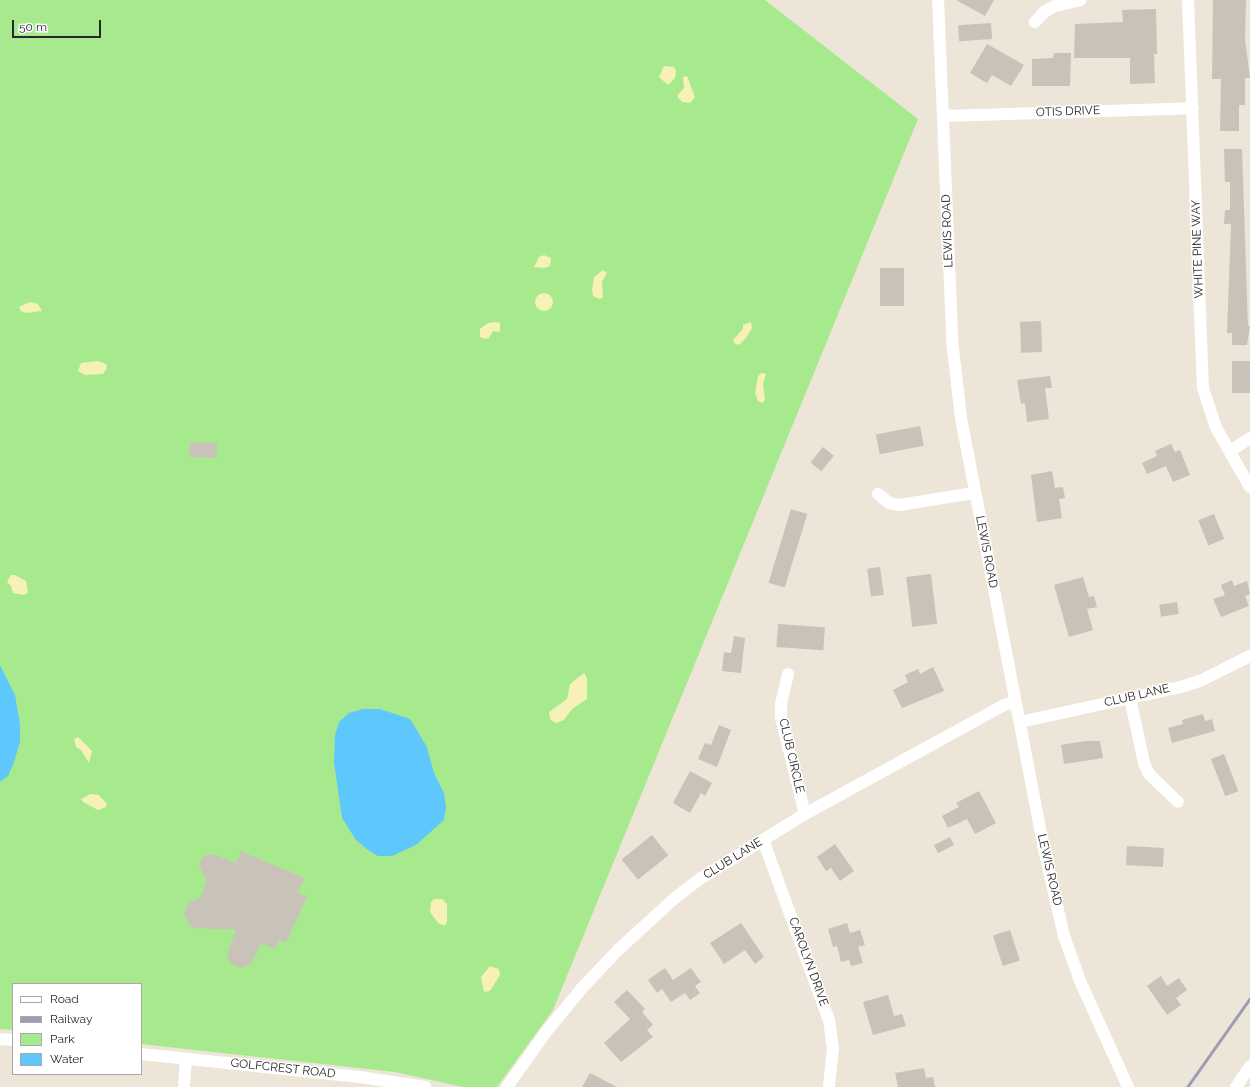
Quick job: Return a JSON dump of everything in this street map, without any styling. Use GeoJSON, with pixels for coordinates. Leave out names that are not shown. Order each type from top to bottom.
{"type":"FeatureCollection","features":[{"type":"Feature","properties":{"kind":"street","name":"LEWIS ROAD"},"geometry":{"type":"LineString","coordinates":[[938,0],[944,116],[952,340],[961,418],[974,493],[1043,845],[1064,936],[1080,981],[1128,1087]]}},
{"type":"Feature","properties":{"kind":"street"},"geometry":{"type":"LineString","coordinates":[[1035,22],[1044,12],[1055,6],[1080,0]]}},
{"type":"Feature","properties":{"kind":"street","name":"WHITE PINE WAY"},"geometry":{"type":"LineString","coordinates":[[1188,0],[1202,388],[1209,414],[1250,487]]}},
{"type":"Feature","properties":{"kind":"street","name":"OTIS DRIVE"},"geometry":{"type":"LineString","coordinates":[[944,116],[1192,108]]}},
{"type":"Feature","properties":{"kind":"street"},"geometry":{"type":"LineString","coordinates":[[1230,451],[1250,438]]}},
{"type":"Feature","properties":{"kind":"street"},"geometry":{"type":"LineString","coordinates":[[878,494],[889,503],[899,505],[974,493]]}},
{"type":"Feature","properties":{"kind":"street","name":"CLUB LANE"},"geometry":{"type":"LineString","coordinates":[[1020,722],[1200,681],[1250,656]]}},
{"type":"Feature","properties":{"kind":"street","name":"CLUB CIRCLE"},"geometry":{"type":"LineString","coordinates":[[788,674],[781,705],[781,718],[805,814]]}},
{"type":"Feature","properties":{"kind":"street"},"geometry":{"type":"LineString","coordinates":[[1130,698],[1144,763],[1149,774],[1178,802]]}},
{"type":"Feature","properties":{"kind":"street","name":"CLUB LANE"},"geometry":{"type":"LineString","coordinates":[[507,1087],[546,1032],[619,949],[676,897],[805,814],[1004,706],[1015,702]]}},
{"type":"Feature","properties":{"kind":"street","name":"CAROLYN DRIVE"},"geometry":{"type":"LineString","coordinates":[[763,840],[829,1020],[833,1048],[829,1087]]}},
{"type":"Feature","properties":{"kind":"street"},"geometry":{"type":"LineString","coordinates":[[0,1039],[12,1040]]}},
{"type":"Feature","properties":{"kind":"street","name":"GOLFCREST ROAD"},"geometry":{"type":"LineString","coordinates":[[142,1054],[425,1087]]}},
{"type":"Feature","properties":{"kind":"street"},"geometry":{"type":"LineString","coordinates":[[184,1087],[186,1059]]}},
{"type":"Feature","properties":{"kind":"street"},"geometry":{"type":"LineString","coordinates":[[1236,1087],[1250,1066]]}},
{"type":"Feature","properties":{"kind":"green space"},"geometry":{"type":"Polygon","coordinates":[[[0,0],[765,0],[918,119],[553,1010],[497,1087],[463,1087],[395,1072],[142,1044],[142,983],[12,983],[12,1030],[0,1029],[0,0]]]}},
{"type":"Feature","properties":{"kind":"sand"},"geometry":{"type":"Polygon","coordinates":[[[664,66],[674,67],[676,71],[675,78],[668,85],[659,77],[664,66]]]}},
{"type":"Feature","properties":{"kind":"sand"},"geometry":{"type":"Polygon","coordinates":[[[687,76],[695,97],[690,103],[682,102],[677,96],[684,88],[683,77],[687,76]]]}},
{"type":"Feature","properties":{"kind":"sand"},"geometry":{"type":"Polygon","coordinates":[[[544,255],[551,258],[550,266],[545,268],[534,267],[539,257],[544,255]]]}},
{"type":"Feature","properties":{"kind":"sand"},"geometry":{"type":"Polygon","coordinates":[[[603,270],[607,273],[602,282],[603,297],[600,299],[593,296],[592,290],[594,277],[603,270]]]}},
{"type":"Feature","properties":{"kind":"sand"},"geometry":{"type":"Polygon","coordinates":[[[544,293],[550,296],[553,302],[550,308],[544,311],[538,308],[535,302],[538,296],[544,293]]]}},
{"type":"Feature","properties":{"kind":"sand"},"geometry":{"type":"Polygon","coordinates":[[[30,302],[38,304],[42,311],[26,313],[21,311],[19,307],[30,302]]]}},
{"type":"Feature","properties":{"kind":"sand"},"geometry":{"type":"Polygon","coordinates":[[[751,322],[752,328],[746,338],[739,345],[734,343],[733,340],[743,329],[743,325],[751,322]]]}},
{"type":"Feature","properties":{"kind":"sand"},"geometry":{"type":"Polygon","coordinates":[[[488,323],[500,323],[500,332],[493,331],[489,338],[485,339],[480,337],[480,329],[488,323]]]}},
{"type":"Feature","properties":{"kind":"sand"},"geometry":{"type":"Polygon","coordinates":[[[98,361],[106,364],[107,368],[103,374],[85,375],[78,371],[81,363],[98,361]]]}},
{"type":"Feature","properties":{"kind":"sand"},"geometry":{"type":"Polygon","coordinates":[[[762,373],[766,374],[763,384],[765,400],[762,403],[758,401],[755,393],[758,376],[762,373]]]}},
{"type":"Feature","properties":{"kind":"sand"},"geometry":{"type":"Polygon","coordinates":[[[11,575],[15,575],[26,581],[28,592],[24,595],[13,593],[11,586],[7,582],[11,575]]]}},
{"type":"Feature","properties":{"kind":"sand"},"geometry":{"type":"Polygon","coordinates":[[[584,673],[587,678],[587,699],[572,709],[564,720],[556,723],[550,719],[549,712],[567,699],[570,684],[584,673]]]}},
{"type":"Feature","properties":{"kind":"sand"},"geometry":{"type":"Polygon","coordinates":[[[78,737],[92,751],[89,763],[81,750],[76,747],[74,739],[78,737]]]}},
{"type":"Feature","properties":{"kind":"sand"},"geometry":{"type":"Polygon","coordinates":[[[91,794],[99,795],[107,804],[106,807],[98,810],[83,802],[81,799],[91,794]]]}},
{"type":"Feature","properties":{"kind":"sand"},"geometry":{"type":"Polygon","coordinates":[[[434,899],[442,899],[447,904],[447,921],[445,926],[438,923],[430,912],[431,902],[434,899]]]}},
{"type":"Feature","properties":{"kind":"sand"},"geometry":{"type":"Polygon","coordinates":[[[490,966],[499,969],[500,975],[490,991],[484,992],[481,977],[490,966]]]}},
{"type":"Feature","properties":{"kind":"water"},"geometry":{"type":"Polygon","coordinates":[[[0,665],[15,695],[20,724],[20,742],[8,776],[0,782],[0,665]]]}},
{"type":"Feature","properties":{"kind":"water"},"geometry":{"type":"Polygon","coordinates":[[[363,709],[380,709],[410,719],[427,747],[434,773],[444,793],[446,807],[444,820],[416,845],[392,856],[378,856],[368,850],[356,840],[342,818],[334,762],[335,735],[339,722],[349,713],[363,709]]]}},
{"type":"Feature","properties":{"kind":"building"},"geometry":{"type":"Polygon","coordinates":[[[956,0],[994,0],[985,16],[956,0]]]}},
{"type":"Feature","properties":{"kind":"building"},"geometry":{"type":"Polygon","coordinates":[[[1213,0],[1246,0],[1245,39],[1250,78],[1245,78],[1245,105],[1239,105],[1239,131],[1220,131],[1221,79],[1212,79],[1213,0]]]}},
{"type":"Feature","properties":{"kind":"building"},"geometry":{"type":"Polygon","coordinates":[[[1156,9],[1157,54],[1154,54],[1155,83],[1130,84],[1130,58],[1074,58],[1075,24],[1123,22],[1122,10],[1156,9]]]}},
{"type":"Feature","properties":{"kind":"building"},"geometry":{"type":"Polygon","coordinates":[[[991,23],[992,39],[959,41],[958,25],[991,23]]]}},
{"type":"Feature","properties":{"kind":"building"},"geometry":{"type":"Polygon","coordinates":[[[987,44],[1024,65],[1011,86],[992,75],[987,83],[970,73],[987,44]]]}},
{"type":"Feature","properties":{"kind":"building"},"geometry":{"type":"Polygon","coordinates":[[[1054,53],[1071,53],[1070,86],[1032,86],[1032,59],[1053,58],[1054,53]]]}},
{"type":"Feature","properties":{"kind":"building"},"geometry":{"type":"Polygon","coordinates":[[[1224,149],[1242,149],[1248,326],[1250,326],[1247,345],[1232,345],[1232,333],[1227,333],[1231,224],[1224,224],[1225,210],[1230,210],[1230,182],[1225,182],[1224,149]]]}},
{"type":"Feature","properties":{"kind":"building"},"geometry":{"type":"Polygon","coordinates":[[[880,268],[904,268],[904,306],[880,306],[880,268]]]}},
{"type":"Feature","properties":{"kind":"building"},"geometry":{"type":"Polygon","coordinates":[[[1041,321],[1042,352],[1021,353],[1020,322],[1041,321]]]}},
{"type":"Feature","properties":{"kind":"building"},"geometry":{"type":"Polygon","coordinates":[[[1232,361],[1250,361],[1250,393],[1232,393],[1232,361]]]}},
{"type":"Feature","properties":{"kind":"building"},"geometry":{"type":"Polygon","coordinates":[[[1050,376],[1052,388],[1045,388],[1049,419],[1027,422],[1025,403],[1021,404],[1017,380],[1050,376]]]}},
{"type":"Feature","properties":{"kind":"building"},"geometry":{"type":"Polygon","coordinates":[[[920,426],[924,446],[880,454],[876,435],[920,426]]]}},
{"type":"Feature","properties":{"kind":"building"},"geometry":{"type":"Polygon","coordinates":[[[190,442],[217,443],[216,458],[189,457],[190,442]]]}},
{"type":"Feature","properties":{"kind":"building"},"geometry":{"type":"Polygon","coordinates":[[[1171,444],[1175,452],[1180,450],[1190,475],[1173,482],[1166,466],[1147,474],[1142,463],[1157,456],[1155,451],[1171,444]]]}},
{"type":"Feature","properties":{"kind":"building"},"geometry":{"type":"Polygon","coordinates":[[[823,447],[834,456],[821,471],[810,463],[823,447]]]}},
{"type":"Feature","properties":{"kind":"building"},"geometry":{"type":"Polygon","coordinates":[[[1052,471],[1055,488],[1063,487],[1065,498],[1059,499],[1062,518],[1037,522],[1031,475],[1052,471]]]}},
{"type":"Feature","properties":{"kind":"building"},"geometry":{"type":"Polygon","coordinates":[[[791,509],[807,514],[785,588],[768,583],[791,509]]]}},
{"type":"Feature","properties":{"kind":"building"},"geometry":{"type":"Polygon","coordinates":[[[1214,514],[1224,539],[1208,545],[1198,520],[1214,514]]]}},
{"type":"Feature","properties":{"kind":"building"},"geometry":{"type":"Polygon","coordinates":[[[880,567],[884,595],[871,597],[867,569],[880,567]]]}},
{"type":"Feature","properties":{"kind":"building"},"geometry":{"type":"Polygon","coordinates":[[[931,574],[937,624],[912,627],[906,577],[931,574]]]}},
{"type":"Feature","properties":{"kind":"building"},"geometry":{"type":"Polygon","coordinates":[[[1083,577],[1089,597],[1094,596],[1097,607],[1087,609],[1093,630],[1069,637],[1054,585],[1083,577]]]}},
{"type":"Feature","properties":{"kind":"building"},"geometry":{"type":"Polygon","coordinates":[[[1232,580],[1234,586],[1247,581],[1250,594],[1245,596],[1249,606],[1221,617],[1213,599],[1225,595],[1221,585],[1232,580]]]}},
{"type":"Feature","properties":{"kind":"building"},"geometry":{"type":"Polygon","coordinates":[[[1177,602],[1179,614],[1161,617],[1159,605],[1177,602]]]}},
{"type":"Feature","properties":{"kind":"building"},"geometry":{"type":"Polygon","coordinates":[[[778,624],[825,627],[823,650],[776,647],[778,624]]]}},
{"type":"Feature","properties":{"kind":"building"},"geometry":{"type":"Polygon","coordinates":[[[734,636],[745,638],[741,673],[722,671],[724,652],[731,653],[734,636]]]}},
{"type":"Feature","properties":{"kind":"building"},"geometry":{"type":"Polygon","coordinates":[[[933,667],[944,691],[902,708],[893,690],[908,682],[905,675],[918,669],[920,674],[933,667]]]}},
{"type":"Feature","properties":{"kind":"building"},"geometry":{"type":"Polygon","coordinates":[[[1203,714],[1205,721],[1212,719],[1215,731],[1172,743],[1168,728],[1183,724],[1182,720],[1203,714]]]}},
{"type":"Feature","properties":{"kind":"building"},"geometry":{"type":"Polygon","coordinates":[[[719,725],[731,730],[717,767],[698,759],[705,743],[711,745],[719,725]]]}},
{"type":"Feature","properties":{"kind":"building"},"geometry":{"type":"Polygon","coordinates":[[[1085,741],[1100,741],[1103,758],[1064,764],[1061,745],[1085,741]]]}},
{"type":"Feature","properties":{"kind":"building"},"geometry":{"type":"Polygon","coordinates":[[[1224,754],[1238,791],[1225,796],[1211,759],[1224,754]]]}},
{"type":"Feature","properties":{"kind":"building"},"geometry":{"type":"Polygon","coordinates":[[[690,771],[712,783],[705,796],[701,793],[690,813],[673,803],[690,771]]]}},
{"type":"Feature","properties":{"kind":"building"},"geometry":{"type":"Polygon","coordinates":[[[979,791],[996,823],[975,834],[967,819],[948,828],[942,816],[959,807],[956,803],[979,791]]]}},
{"type":"Feature","properties":{"kind":"building"},"geometry":{"type":"Polygon","coordinates":[[[652,835],[668,855],[638,880],[622,860],[652,835]]]}},
{"type":"Feature","properties":{"kind":"building"},"geometry":{"type":"Polygon","coordinates":[[[950,837],[954,845],[938,853],[934,845],[950,837]]]}},
{"type":"Feature","properties":{"kind":"building"},"geometry":{"type":"Polygon","coordinates":[[[835,844],[854,871],[840,881],[831,868],[826,871],[817,857],[835,844]]]}},
{"type":"Feature","properties":{"kind":"building"},"geometry":{"type":"Polygon","coordinates":[[[1127,846],[1164,848],[1163,867],[1126,865],[1127,846]]]}},
{"type":"Feature","properties":{"kind":"building"},"geometry":{"type":"Polygon","coordinates":[[[241,851],[304,878],[298,893],[307,897],[286,943],[279,940],[275,949],[261,943],[251,964],[241,968],[231,964],[227,954],[236,930],[195,928],[189,925],[184,914],[188,902],[200,898],[207,880],[199,866],[203,856],[213,854],[236,863],[241,851]]]}},
{"type":"Feature","properties":{"kind":"building"},"geometry":{"type":"Polygon","coordinates":[[[741,923],[764,957],[755,964],[745,950],[724,964],[710,943],[741,923]]]}},
{"type":"Feature","properties":{"kind":"building"},"geometry":{"type":"Polygon","coordinates":[[[847,923],[850,933],[860,930],[865,945],[858,947],[863,963],[851,966],[849,960],[841,962],[837,946],[833,947],[828,929],[847,923]]]}},
{"type":"Feature","properties":{"kind":"building"},"geometry":{"type":"Polygon","coordinates":[[[1010,930],[1020,960],[1003,966],[993,936],[1010,930]]]}},
{"type":"Feature","properties":{"kind":"building"},"geometry":{"type":"Polygon","coordinates":[[[665,968],[673,980],[691,968],[701,982],[695,986],[700,993],[690,1000],[685,993],[671,1002],[662,989],[657,993],[648,980],[665,968]]]}},
{"type":"Feature","properties":{"kind":"building"},"geometry":{"type":"Polygon","coordinates":[[[1161,976],[1167,986],[1179,978],[1187,990],[1176,998],[1181,1005],[1167,1015],[1147,986],[1161,976]]]}},
{"type":"Feature","properties":{"kind":"building"},"geometry":{"type":"Polygon","coordinates":[[[627,990],[645,1009],[642,1012],[653,1025],[647,1030],[653,1037],[621,1062],[604,1043],[630,1019],[614,1002],[627,990]]]}},
{"type":"Feature","properties":{"kind":"building"},"geometry":{"type":"Polygon","coordinates":[[[888,995],[894,1016],[902,1014],[906,1026],[873,1035],[863,1002],[888,995]]]}},
{"type":"Feature","properties":{"kind":"building"},"geometry":{"type":"Polygon","coordinates":[[[924,1068],[926,1078],[933,1077],[935,1087],[898,1087],[895,1073],[924,1068]]]}},
{"type":"Feature","properties":{"kind":"building"},"geometry":{"type":"Polygon","coordinates":[[[590,1073],[617,1087],[582,1087],[590,1073]]]}},
{"type":"Feature","properties":{"kind":"railway"},"geometry":{"type":"LineString","coordinates":[[1187,1087],[1250,998]]}}]}
